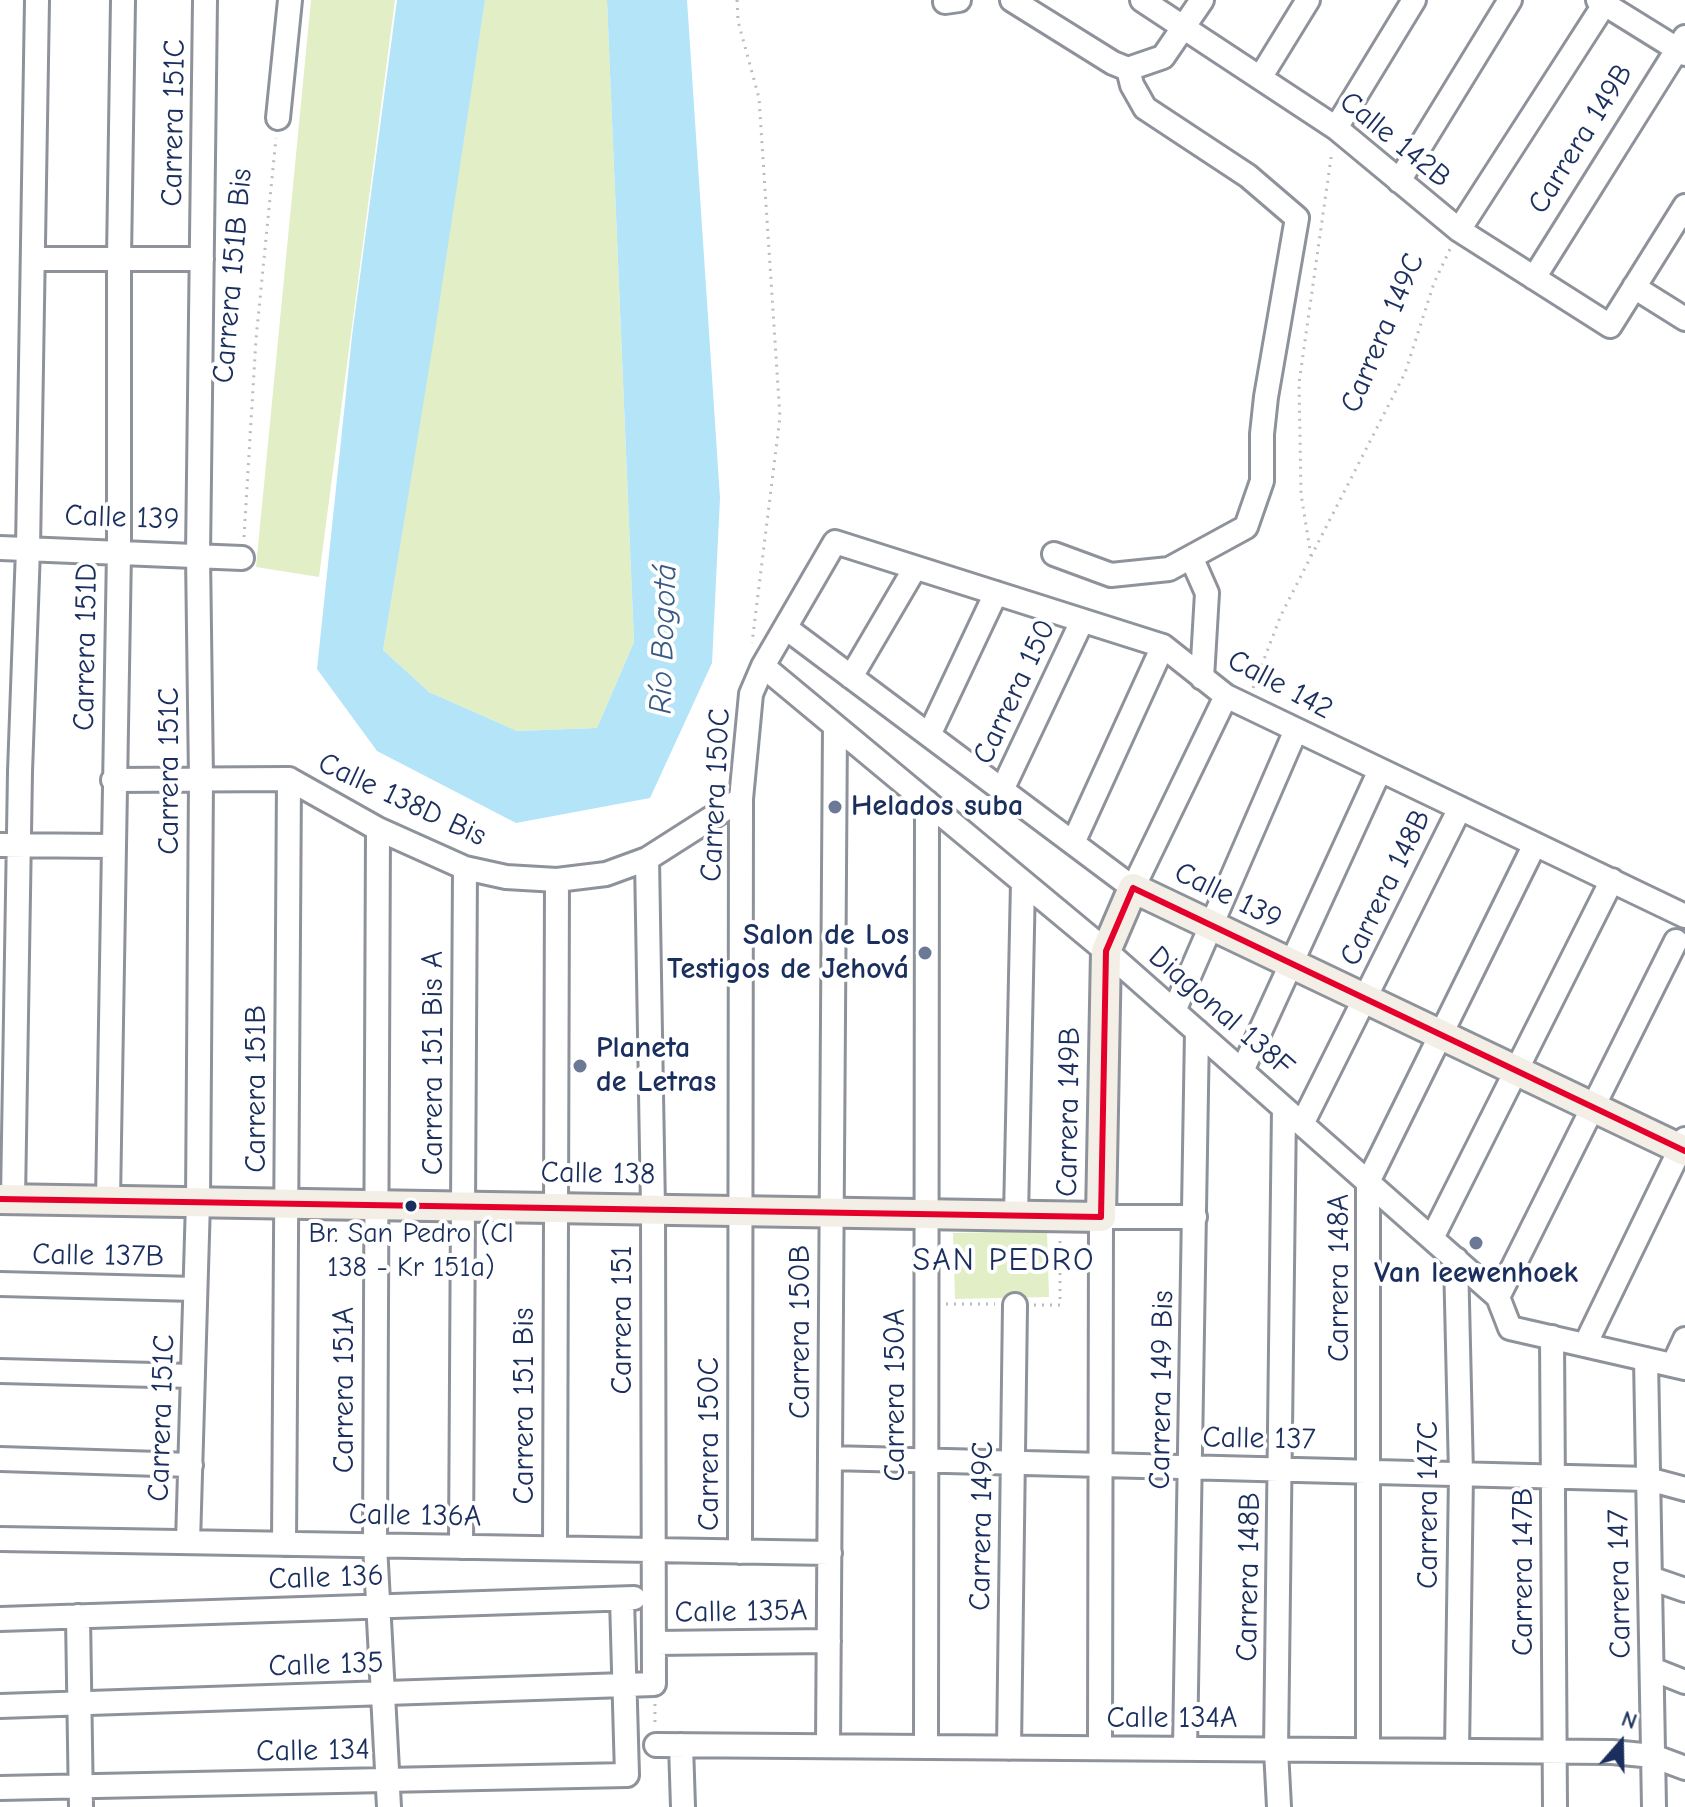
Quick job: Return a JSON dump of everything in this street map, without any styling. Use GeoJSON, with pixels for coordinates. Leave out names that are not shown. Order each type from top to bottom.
{"type":"FeatureCollection","features":[{"type":"Feature","properties":{"kind":"main road","name":"Calle 139"},"geometry":{"type":"LineString","coordinates":[[1133,888],[1594,1108],[1683,1147]]}},
{"type":"Feature","properties":{"kind":"main road","name":"Carrera 149B"},"geometry":{"type":"LineString","coordinates":[[1101,1217],[1106,951],[1133,888]]}},
{"type":"Feature","properties":{"kind":"main road","name":"Calle 138"},"geometry":{"type":"LineString","coordinates":[[7,1199],[1101,1217]]}},
{"type":"Feature","properties":{"kind":"street"},"geometry":{"type":"LineString","coordinates":[[7,1199],[9,845],[28,549],[37,0]]}},
{"type":"Feature","properties":{"kind":"street","name":"Carrera 151D"},"geometry":{"type":"LineString","coordinates":[[108,1200],[119,551],[123,0]]}},
{"type":"Feature","properties":{"kind":"street","name":"Carrera 151C"},"geometry":{"type":"LineString","coordinates":[[188,1542],[198,1202],[201,779],[198,555],[205,0]]}},
{"type":"Feature","properties":{"kind":"street"},"geometry":{"type":"LineString","coordinates":[[278,118],[290,0]]}},
{"type":"Feature","properties":{"kind":"street"},"geometry":{"type":"LineString","coordinates":[[1012,0],[1113,63],[1128,69],[1163,57],[1202,0]]}},
{"type":"Feature","properties":{"kind":"street","name":"Calle 142B"},"geometry":{"type":"LineString","coordinates":[[1142,0],[1336,128],[1459,230],[1610,326],[1634,287]]}},
{"type":"Feature","properties":{"kind":"street"},"geometry":{"type":"LineString","coordinates":[[1260,78],[1308,0]]}},
{"type":"Feature","properties":{"kind":"street"},"geometry":{"type":"LineString","coordinates":[[1336,128],[1414,0]]}},
{"type":"Feature","properties":{"kind":"street"},"geometry":{"type":"LineString","coordinates":[[1399,181],[1510,0]]}},
{"type":"Feature","properties":{"kind":"street"},"geometry":{"type":"LineString","coordinates":[[1603,1],[1682,47]]}},
{"type":"Feature","properties":{"kind":"street","name":"Carrera 149C"},"geometry":{"type":"LineString","coordinates":[[1459,230],[1603,1]]}},
{"type":"Feature","properties":{"kind":"street","name":"Carrera 149B"},"geometry":{"type":"LineString","coordinates":[[1534,278],[1682,47]]}},
{"type":"Feature","properties":{"kind":"street"},"geometry":{"type":"LineString","coordinates":[[1054,554],[1111,575],[1169,569],[1246,527],[1262,481],[1266,397],[1297,218],[1248,176],[1145,108],[1132,85],[1128,69]]}},
{"type":"Feature","properties":{"kind":"street"},"geometry":{"type":"LineString","coordinates":[[1685,206],[1634,287],[1685,319]]}},
{"type":"Feature","properties":{"kind":"street"},"geometry":{"type":"LineString","coordinates":[[33,259],[202,259]]}},
{"type":"Feature","properties":{"kind":"street","name":"Carrera 150C"},"geometry":{"type":"LineString","coordinates":[[740,1552],[741,799],[757,657],[786,628],[835,542]]}},
{"type":"Feature","properties":{"kind":"street","name":"Calle 142"},"geometry":{"type":"LineString","coordinates":[[835,542],[1163,646],[1236,701],[1685,916]]}},
{"type":"Feature","properties":{"kind":"street","name":"Calle 139"},"geometry":{"type":"LineString","coordinates":[[0,548],[242,558]]}},
{"type":"Feature","properties":{"kind":"street"},"geometry":{"type":"LineString","coordinates":[[1192,559],[1207,593],[1202,678]]}},
{"type":"Feature","properties":{"kind":"street"},"geometry":{"type":"LineString","coordinates":[[851,677],[915,568]]}},
{"type":"Feature","properties":{"kind":"street"},"geometry":{"type":"LineString","coordinates":[[929,735],[996,593]]}},
{"type":"Feature","properties":{"kind":"street","name":"Carrera 150"},"geometry":{"type":"LineString","coordinates":[[1002,790],[1082,621]]}},
{"type":"Feature","properties":{"kind":"street","name":"Calle 139"},"geometry":{"type":"LineString","coordinates":[[786,628],[1133,888]]}},
{"type":"Feature","properties":{"kind":"street"},"geometry":{"type":"LineString","coordinates":[[1073,843],[1163,646]]}},
{"type":"Feature","properties":{"kind":"street","name":"Diagonal 138F"},"geometry":{"type":"LineString","coordinates":[[757,657],[835,726],[1106,951],[1456,1259],[1498,1297],[1510,1328],[1552,1337]]}},
{"type":"Feature","properties":{"kind":"street","name":"Carrera 149B"},"geometry":{"type":"LineString","coordinates":[[1133,888],[1236,701]]}},
{"type":"Feature","properties":{"kind":"street","name":"Carrera 150B"},"geometry":{"type":"LineString","coordinates":[[828,1746],[835,726]]}},
{"type":"Feature","properties":{"kind":"street"},"geometry":{"type":"LineString","coordinates":[[1174,1011],[1296,730]]}},
{"type":"Feature","properties":{"kind":"street"},"geometry":{"type":"LineString","coordinates":[[1242,1071],[1380,770]]}},
{"type":"Feature","properties":{"kind":"street","name":"Calle 138D Bis"},"geometry":{"type":"LineString","coordinates":[[113,780],[289,779],[378,829],[465,868],[506,877],[557,880],[606,874],[647,859],[741,799]]}},
{"type":"Feature","properties":{"kind":"street","name":"Carrera 151B"},"geometry":{"type":"LineString","coordinates":[[284,1544],[289,779]]}},
{"type":"Feature","properties":{"kind":"street","name":"Carrera 150A"},"geometry":{"type":"LineString","coordinates":[[926,1747],[927,802]]}},
{"type":"Feature","properties":{"kind":"street","name":"Carrera 148B"},"geometry":{"type":"LineString","coordinates":[[1302,1124],[1460,808]]}},
{"type":"Feature","properties":{"kind":"street","name":"Carrera 151A"},"geometry":{"type":"LineString","coordinates":[[378,829],[375,1545],[389,1807]]}},
{"type":"Feature","properties":{"kind":"street","name":"Carrera 148A"},"geometry":{"type":"LineString","coordinates":[[1368,1750],[1368,1182],[1535,844]]}},
{"type":"Feature","properties":{"kind":"street"},"geometry":{"type":"LineString","coordinates":[[9,845],[113,846]]}},
{"type":"Feature","properties":{"kind":"street","name":"Carrera 151"},"geometry":{"type":"LineString","coordinates":[[647,859],[653,1209],[654,1684]]}},
{"type":"Feature","properties":{"kind":"street","name":"Carrera 151 Bis A"},"geometry":{"type":"LineString","coordinates":[[461,1547],[465,868]]}},
{"type":"Feature","properties":{"kind":"street","name":"Carrera 151 Bis"},"geometry":{"type":"LineString","coordinates":[[555,1548],[557,880]]}},
{"type":"Feature","properties":{"kind":"street"},"geometry":{"type":"LineString","coordinates":[[1432,1238],[1612,880]]}},
{"type":"Feature","properties":{"kind":"street"},"geometry":{"type":"LineString","coordinates":[[1016,1216],[1023,882]]}},
{"type":"Feature","properties":{"kind":"street"},"geometry":{"type":"LineString","coordinates":[[1498,1297],[1676,941]]}},
{"type":"Feature","properties":{"kind":"street","name":"Carrera 149 Bis"},"geometry":{"type":"LineString","coordinates":[[1185,1749],[1197,1031]]}},
{"type":"Feature","properties":{"kind":"street","name":"Carrera 148B"},"geometry":{"type":"LineString","coordinates":[[1279,1807],[1276,1750],[1284,1108]]}},
{"type":"Feature","properties":{"kind":"street"},"geometry":{"type":"LineString","coordinates":[[1585,1345],[1683,1147]]}},
{"type":"Feature","properties":{"kind":"street","name":"Carrera 149B"},"geometry":{"type":"LineString","coordinates":[[1100,1748],[1101,1217]]}},
{"type":"Feature","properties":{"kind":"street","name":"Calle 138"},"geometry":{"type":"LineString","coordinates":[[1101,1217],[1195,1217]]}},
{"type":"Feature","properties":{"kind":"street","name":"Carrera 147C"},"geometry":{"type":"LineString","coordinates":[[1456,1259],[1461,1474],[1457,1751]]}},
{"type":"Feature","properties":{"kind":"street","name":"Calle 137B"},"geometry":{"type":"LineString","coordinates":[[0,1284],[195,1289]]}},
{"type":"Feature","properties":{"kind":"street","name":"Carrera 149C"},"geometry":{"type":"LineString","coordinates":[[1009,1748],[1015,1305]]}},
{"type":"Feature","properties":{"kind":"street"},"geometry":{"type":"LineString","coordinates":[[1552,1337],[1679,1367],[1685,1339]]}},
{"type":"Feature","properties":{"kind":"street","name":"Carrera 147B"},"geometry":{"type":"LineString","coordinates":[[1552,1337],[1555,1807]]}},
{"type":"Feature","properties":{"kind":"street","name":"Carrera 147"},"geometry":{"type":"LineString","coordinates":[[1646,1359],[1654,1807]]}},
{"type":"Feature","properties":{"kind":"street"},"geometry":{"type":"LineString","coordinates":[[0,1371],[193,1376]]}},
{"type":"Feature","properties":{"kind":"street","name":"Calle 137"},"geometry":{"type":"LineString","coordinates":[[830,1458],[1648,1479],[1685,1489]]}},
{"type":"Feature","properties":{"kind":"street"},"geometry":{"type":"LineString","coordinates":[[0,1459],[191,1465]]}},
{"type":"Feature","properties":{"kind":"street","name":"Calle 136A"},"geometry":{"type":"LineString","coordinates":[[0,1539],[830,1553]]}},
{"type":"Feature","properties":{"kind":"street"},"geometry":{"type":"LineString","coordinates":[[1650,1578],[1685,1590]]}},
{"type":"Feature","properties":{"kind":"street","name":"Calle 136"},"geometry":{"type":"LineString","coordinates":[[0,1619],[654,1598]]}},
{"type":"Feature","properties":{"kind":"street"},"geometry":{"type":"LineString","coordinates":[[622,1599],[625,1685]]}},
{"type":"Feature","properties":{"kind":"street"},"geometry":{"type":"LineString","coordinates":[[78,1616],[80,1796]]}},
{"type":"Feature","properties":{"kind":"street","name":"Calle 135A"},"geometry":{"type":"LineString","coordinates":[[654,1643],[829,1641]]}},
{"type":"Feature","properties":{"kind":"street"},"geometry":{"type":"LineString","coordinates":[[1652,1669],[1685,1682]]}},
{"type":"Feature","properties":{"kind":"street","name":"Calle 135"},"geometry":{"type":"LineString","coordinates":[[0,1706],[654,1684]]}},
{"type":"Feature","properties":{"kind":"street","name":"Calle 134"},"geometry":{"type":"LineString","coordinates":[[0,1788],[80,1796],[387,1779],[627,1775],[625,1685]]}},
{"type":"Feature","properties":{"kind":"street","name":"Calle 134A"},"geometry":{"type":"LineString","coordinates":[[656,1745],[1612,1752],[1653,1756],[1685,1768]]}},
{"type":"Feature","properties":{"kind":"street"},"geometry":{"type":"LineString","coordinates":[[681,1745],[683,1807]]}},
{"type":"Feature","properties":{"kind":"path"},"geometry":{"type":"LineString","coordinates":[[737,0],[738,21],[759,98],[780,417],[757,657]]}},
{"type":"Feature","properties":{"kind":"path","name":"Carrera 151B Bis"},"geometry":{"type":"LineString","coordinates":[[242,558],[256,339],[278,118]]}},
{"type":"Feature","properties":{"kind":"path"},"geometry":{"type":"LineString","coordinates":[[1311,556],[1301,494],[1299,383],[1336,128]]}},
{"type":"Feature","properties":{"kind":"path","name":"Carrera 149C"},"geometry":{"type":"LineString","coordinates":[[1236,701],[1405,373],[1434,283],[1459,230]]}},
{"type":"Feature","properties":{"kind":"path"},"geometry":{"type":"LineString","coordinates":[[654,1684],[656,1745]]}},
{"type":"Feature","properties":{"kind":"green space"},"geometry":{"type":"Polygon","coordinates":[[[311,0],[395,0],[319,577],[256,567],[311,0]]]}},
{"type":"Feature","properties":{"kind":"green space"},"geometry":{"type":"Polygon","coordinates":[[[485,0],[607,0],[634,642],[597,728],[517,731],[429,692],[383,650],[485,0]]]}},
{"type":"Feature","properties":{"kind":"green space"},"geometry":{"type":"Polygon","coordinates":[[[1047,1231],[1049,1297],[955,1299],[953,1233],[1047,1231]]]}},
{"type":"Feature","properties":{"kind":"water","name":"Río Bogotá"},"geometry":{"type":"Polygon","coordinates":[[[397,0],[485,0],[383,650],[429,692],[517,731],[597,728],[634,642],[607,0],[687,0],[720,498],[712,663],[650,798],[516,823],[377,751],[317,669],[352,336],[397,0]]]}},
{"type":"Feature","properties":{"kind":"transit line"},"geometry":{"type":"LineString","coordinates":[[1133,888],[1685,1151]]}},
{"type":"Feature","properties":{"kind":"transit line"},"geometry":{"type":"LineString","coordinates":[[1101,1217],[1106,951],[1133,888]]}},
{"type":"Feature","properties":{"kind":"transit line"},"geometry":{"type":"LineString","coordinates":[[0,1199],[1101,1217]]}},
{"type":"Feature","properties":{"kind":"place","name":"Helados suba"},"geometry":{"type":"Point","coordinates":[835,807]}},
{"type":"Feature","properties":{"kind":"place","name":"Salon de Los Testigos de Jehová"},"geometry":{"type":"Point","coordinates":[925,953]}},
{"type":"Feature","properties":{"kind":"place","name":"Planeta de Letras"},"geometry":{"type":"Point","coordinates":[580,1066]}},
{"type":"Feature","properties":{"kind":"place","name":"Br. San Pedro (Cl 138 - Kr 151a)"},"geometry":{"type":"Point","coordinates":[411,1206]}},
{"type":"Feature","properties":{"kind":"place","name":"Van leewenhoek"},"geometry":{"type":"Point","coordinates":[1476,1243]}},
{"type":"Feature","properties":{"kind":"district","name":"SAN PEDRO"},"geometry":{"type":"Point","coordinates":[1004,1261]}}]}
